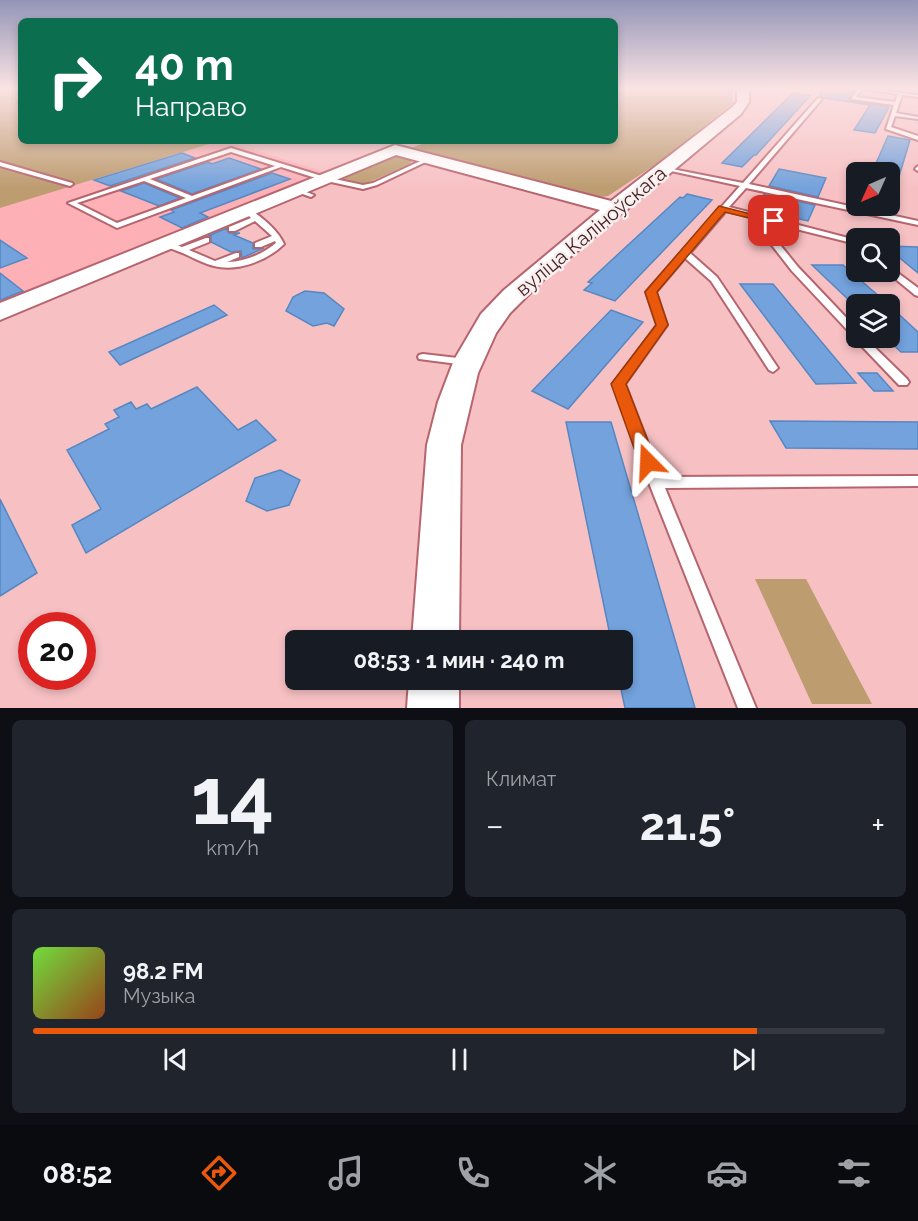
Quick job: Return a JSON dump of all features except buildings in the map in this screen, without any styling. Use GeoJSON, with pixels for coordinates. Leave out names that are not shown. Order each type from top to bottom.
{"type":"FeatureCollection","features":[{"type":"Feature","properties":{"kind":"main road","name":"вуліца Каліноўскага"},"geometry":{"type":"LineString","coordinates":[[436,630],[444,445],[467,362],[483,331],[514,295],[551,260],[722,122]]}},
{"type":"Feature","properties":{"kind":"main road"},"geometry":{"type":"LineString","coordinates":[[0,312],[174,246],[303,193],[324,179],[395,150],[614,208]]}},
{"type":"Feature","properties":{"kind":"main road"},"geometry":{"type":"LineString","coordinates":[[433,708],[434,690]]}},
{"type":"Feature","properties":{"kind":"lane"},"geometry":{"type":"LineString","coordinates":[[747,708],[656,483],[619,384],[662,325],[651,292],[742,186],[750,173],[798,122]]}},
{"type":"Feature","properties":{"kind":"lane"},"geometry":{"type":"LineString","coordinates":[[890,122],[888,128],[918,138]]}},
{"type":"Feature","properties":{"kind":"lane"},"geometry":{"type":"LineString","coordinates":[[280,165],[117,226],[70,203],[231,150],[280,165],[324,179]]}},
{"type":"Feature","properties":{"kind":"lane"},"geometry":{"type":"LineString","coordinates":[[0,164],[70,184]]}},
{"type":"Feature","properties":{"kind":"lane"},"geometry":{"type":"LineString","coordinates":[[664,168],[918,223]]}},
{"type":"Feature","properties":{"kind":"lane"},"geometry":{"type":"LineString","coordinates":[[145,179],[192,198]]}},
{"type":"Feature","properties":{"kind":"lane"},"geometry":{"type":"LineString","coordinates":[[838,196],[838,207]]}},
{"type":"Feature","properties":{"kind":"lane"},"geometry":{"type":"LineString","coordinates":[[723,208],[846,239]]}},
{"type":"Feature","properties":{"kind":"lane"},"geometry":{"type":"LineString","coordinates":[[174,246],[215,264],[247,263],[270,253],[279,244],[277,237],[252,214],[232,229]]}},
{"type":"Feature","properties":{"kind":"lane"},"geometry":{"type":"LineString","coordinates":[[753,216],[795,269],[846,323]]}},
{"type":"Feature","properties":{"kind":"lane"},"geometry":{"type":"LineString","coordinates":[[892,218],[918,232]]}},
{"type":"Feature","properties":{"kind":"lane"},"geometry":{"type":"LineString","coordinates":[[258,245],[277,237]]}},
{"type":"Feature","properties":{"kind":"lane"},"geometry":{"type":"LineString","coordinates":[[174,246],[206,240]]}},
{"type":"Feature","properties":{"kind":"lane"},"geometry":{"type":"LineString","coordinates":[[685,253],[714,279],[773,368]]}},
{"type":"Feature","properties":{"kind":"lane"},"geometry":{"type":"LineString","coordinates":[[215,264],[236,255]]}},
{"type":"Feature","properties":{"kind":"lane"},"geometry":{"type":"LineString","coordinates":[[900,278],[918,293]]}},
{"type":"Feature","properties":{"kind":"lane"},"geometry":{"type":"LineString","coordinates":[[870,348],[903,382]]}},
{"type":"Feature","properties":{"kind":"lane"},"geometry":{"type":"LineString","coordinates":[[423,357],[467,362]]}},
{"type":"Feature","properties":{"kind":"lane"},"geometry":{"type":"LineString","coordinates":[[656,483],[918,481]]}},
{"type":"Feature","properties":{"kind":"shaded area"},"geometry":{"type":"Polygon","coordinates":[[[0,122],[18,122],[18,144],[209,144],[0,208],[0,122]]]}},
{"type":"Feature","properties":{"kind":"shaded area"},"geometry":{"type":"Polygon","coordinates":[[[618,122],[709,122],[661,161],[608,196],[593,198],[409,149],[422,144],[618,144],[618,122]]]}},
{"type":"Feature","properties":{"kind":"shaded area"},"geometry":{"type":"Polygon","coordinates":[[[209,144],[236,144],[325,172],[0,302],[0,208],[209,144]]]}},
{"type":"Feature","properties":{"kind":"shaded area"},"geometry":{"type":"Polygon","coordinates":[[[400,156],[412,161],[410,164],[367,183],[360,184],[339,178],[386,157],[400,156]]]}},
{"type":"Feature","properties":{"kind":"shaded area"},"geometry":{"type":"Polygon","coordinates":[[[755,579],[806,579],[872,704],[812,704],[755,579]]]}},
{"type":"Feature","properties":{"kind":"route"},"geometry":{"type":"LineString","coordinates":[[648,462],[619,384],[662,325],[651,292],[723,208],[774,221]]}}]}
